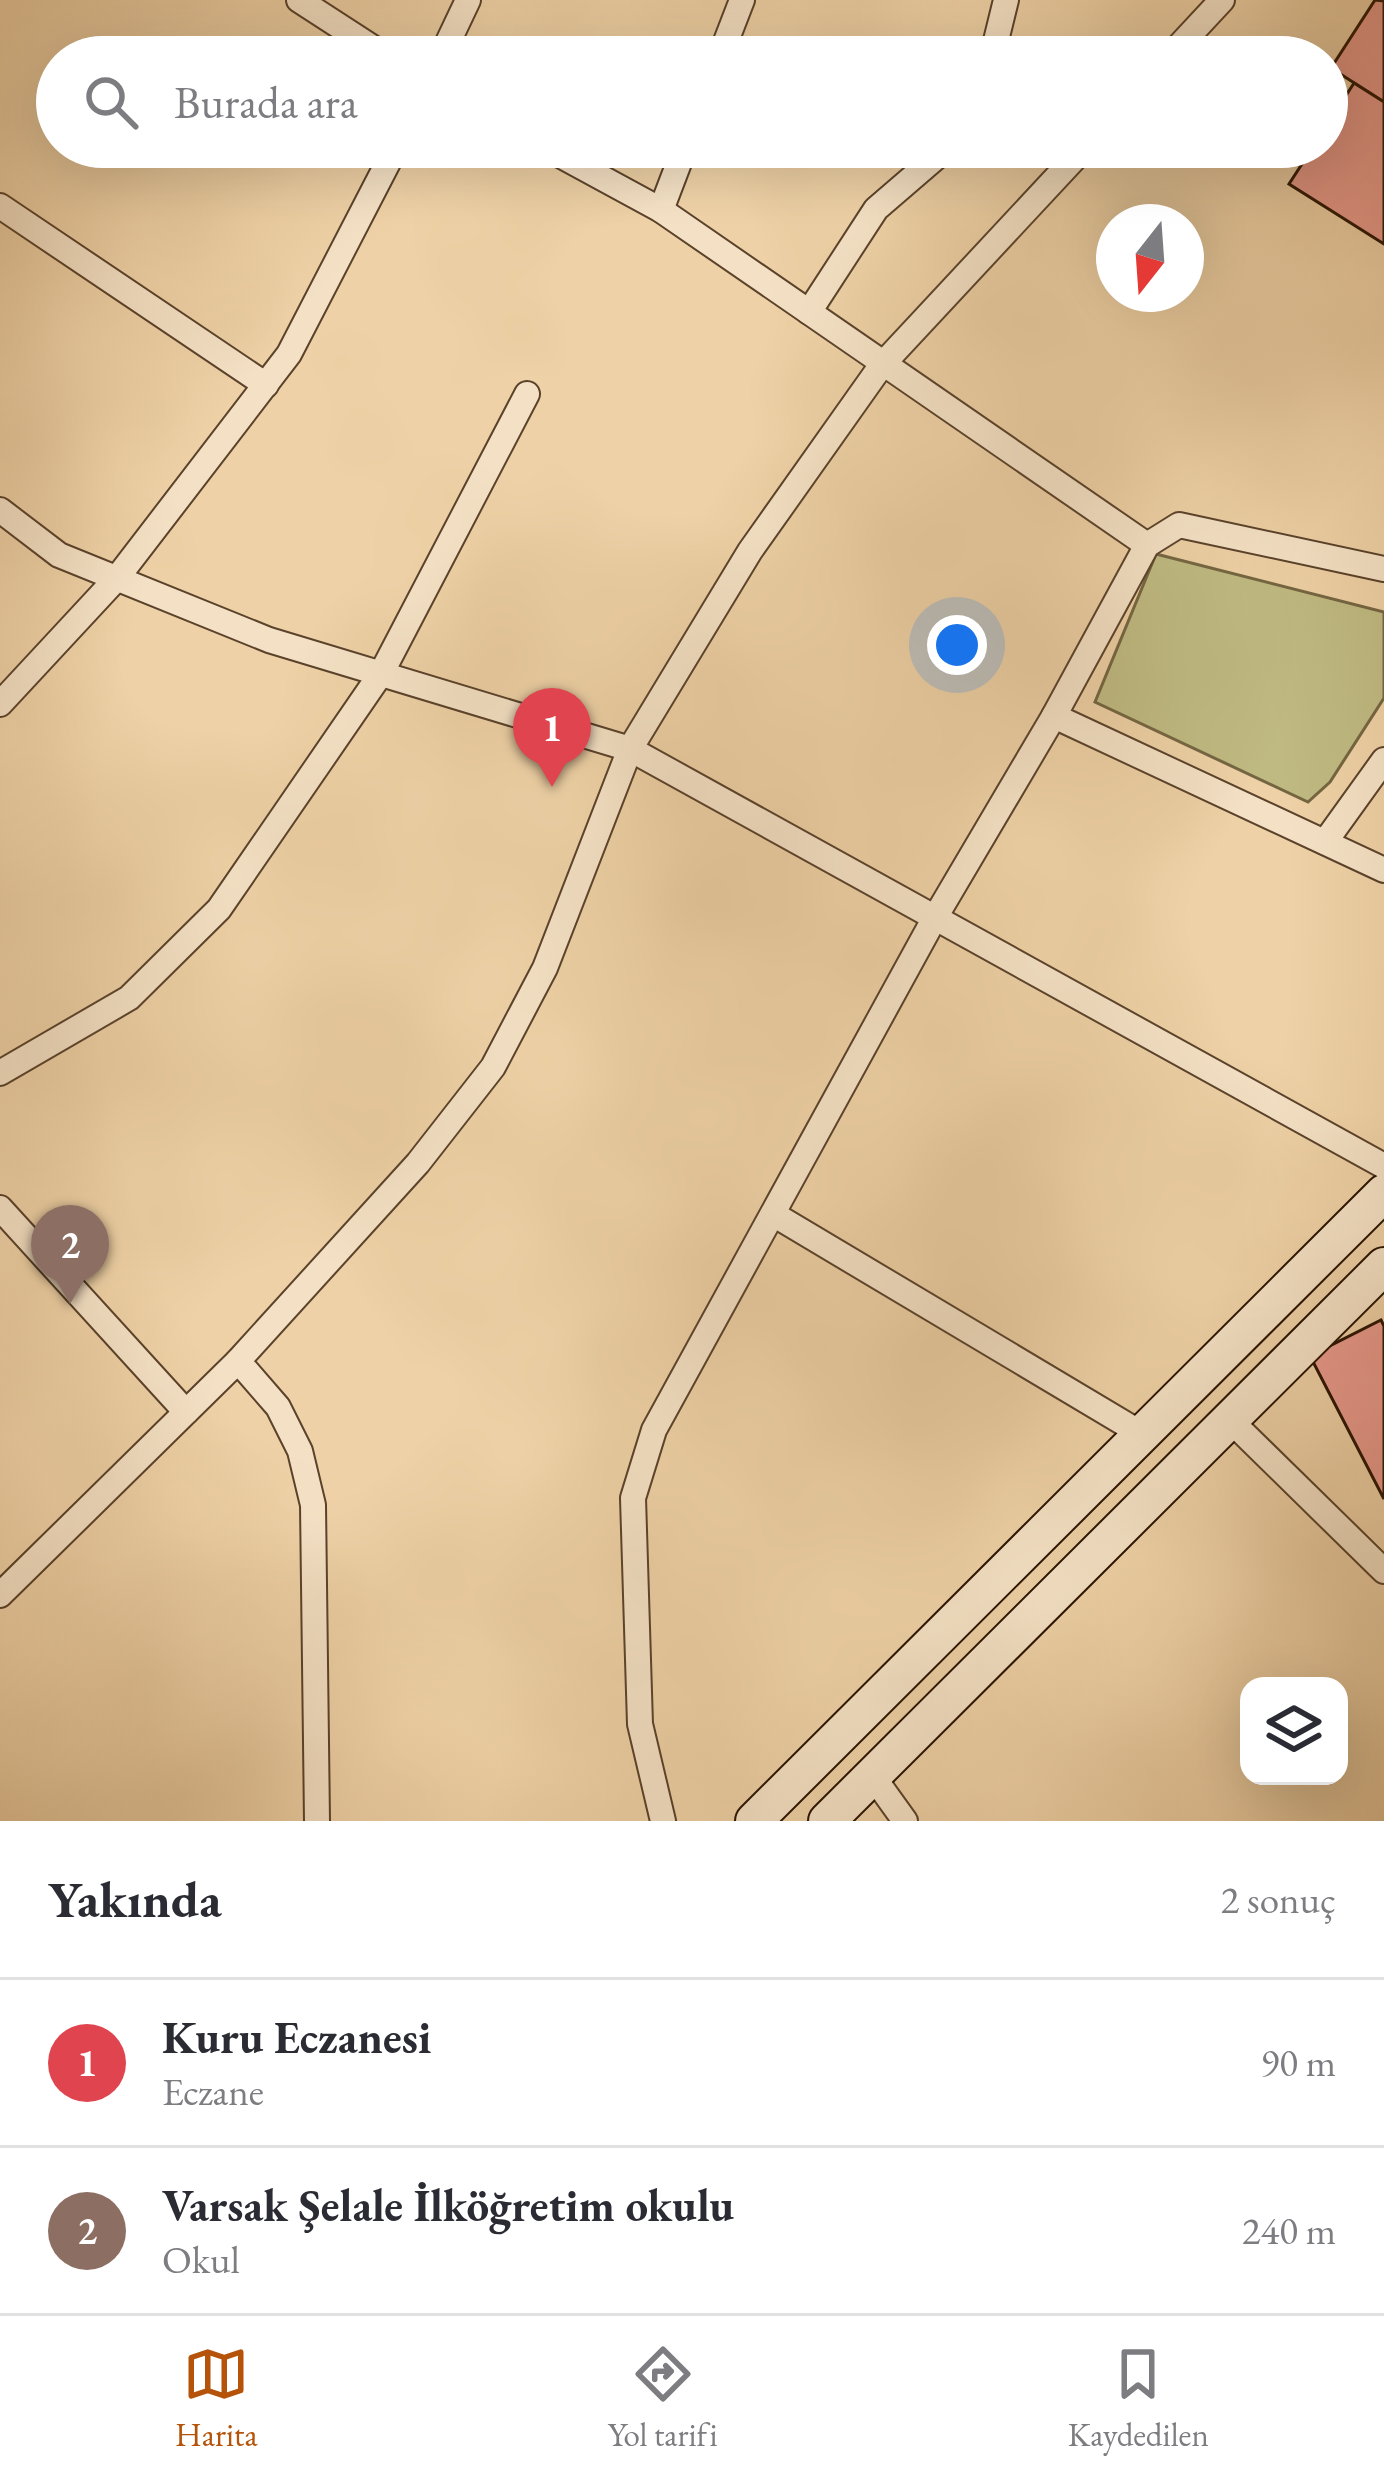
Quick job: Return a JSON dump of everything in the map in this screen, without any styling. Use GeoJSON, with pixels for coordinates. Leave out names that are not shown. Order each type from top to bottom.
{"type":"FeatureCollection","features":[{"type":"Feature","properties":{"kind":"street"},"geometry":{"type":"LineString","coordinates":[[299,0],[355,36]]}},
{"type":"Feature","properties":{"kind":"street"},"geometry":{"type":"LineString","coordinates":[[452,36],[468,0]]}},
{"type":"Feature","properties":{"kind":"street"},"geometry":{"type":"LineString","coordinates":[[728,36],[742,0]]}},
{"type":"Feature","properties":{"kind":"street"},"geometry":{"type":"LineString","coordinates":[[997,36],[1006,0]]}},
{"type":"Feature","properties":{"kind":"street"},"geometry":{"type":"LineString","coordinates":[[1189,36],[1222,0]]}},
{"type":"Feature","properties":{"kind":"street"},"geometry":{"type":"LineString","coordinates":[[0,704],[117,578],[290,354],[385,168]]}},
{"type":"Feature","properties":{"kind":"street"},"geometry":{"type":"LineString","coordinates":[[584,168],[661,210],[1147,545]]}},
{"type":"Feature","properties":{"kind":"street"},"geometry":{"type":"LineString","coordinates":[[661,210],[677,168]]}},
{"type":"Feature","properties":{"kind":"street"},"geometry":{"type":"LineString","coordinates":[[809,312],[876,209],[924,168]]}},
{"type":"Feature","properties":{"kind":"street"},"geometry":{"type":"LineString","coordinates":[[0,1595],[238,1361],[418,1163],[493,1067],[545,968],[630,749],[750,551],[881,366],[1065,168]]}},
{"type":"Feature","properties":{"kind":"street"},"geometry":{"type":"LineString","coordinates":[[0,206],[266,385]]}},
{"type":"Feature","properties":{"kind":"street"},"geometry":{"type":"LineString","coordinates":[[0,1073],[129,998],[219,909],[382,672],[527,394]]}},
{"type":"Feature","properties":{"kind":"street"},"geometry":{"type":"LineString","coordinates":[[0,510],[59,555],[269,640],[630,749],[933,921],[1384,1166]]}},
{"type":"Feature","properties":{"kind":"street"},"geometry":{"type":"LineString","coordinates":[[663,1821],[640,1724],[633,1498],[654,1430],[933,921],[1054,716],[1147,545],[1179,525],[1384,569]]}},
{"type":"Feature","properties":{"kind":"street"},"geometry":{"type":"LineString","coordinates":[[1054,716],[1384,870]]}},
{"type":"Feature","properties":{"kind":"street"},"geometry":{"type":"LineString","coordinates":[[1325,842],[1384,760]]}},
{"type":"Feature","properties":{"kind":"street"},"geometry":{"type":"LineString","coordinates":[[754,1821],[1384,1193]]}},
{"type":"Feature","properties":{"kind":"street"},"geometry":{"type":"LineString","coordinates":[[0,1208],[186,1412]]}},
{"type":"Feature","properties":{"kind":"street"},"geometry":{"type":"LineString","coordinates":[[773,1214],[1142,1435]]}},
{"type":"Feature","properties":{"kind":"street"},"geometry":{"type":"LineString","coordinates":[[827,1821],[1384,1266]]}},
{"type":"Feature","properties":{"kind":"street"},"geometry":{"type":"LineString","coordinates":[[238,1361],[278,1406],[300,1451],[313,1504],[317,1821]]}},
{"type":"Feature","properties":{"kind":"street"},"geometry":{"type":"LineString","coordinates":[[1230,1420],[1384,1570]]}},
{"type":"Feature","properties":{"kind":"street"},"geometry":{"type":"LineString","coordinates":[[872,1775],[905,1821]]}},
{"type":"Feature","properties":{"kind":"shaded area"},"geometry":{"type":"Polygon","coordinates":[[[1156,554],[1384,612],[1384,698],[1330,782],[1308,802],[1095,702],[1156,554]]]}},
{"type":"Feature","properties":{"kind":"building"},"geometry":{"type":"Polygon","coordinates":[[[1375,0],[1384,1],[1384,102],[1348,79],[1348,42],[1375,0]]]}},
{"type":"Feature","properties":{"kind":"building"},"geometry":{"type":"Polygon","coordinates":[[[1354,83],[1384,102],[1384,244],[1289,184],[1299,168],[1348,168],[1348,92],[1354,83]]]}},
{"type":"Feature","properties":{"kind":"building"},"geometry":{"type":"Polygon","coordinates":[[[1381,1320],[1384,1326],[1384,1499],[1310,1356],[1381,1320]]]}},
{"type":"Feature","properties":{"kind":"place","name":"Kuru Eczanesi"},"geometry":{"type":"Point","coordinates":[552,787]}},
{"type":"Feature","properties":{"kind":"place","name":"Varsak Şelale İlköğretim okulu"},"geometry":{"type":"Point","coordinates":[70,1304]}}]}
